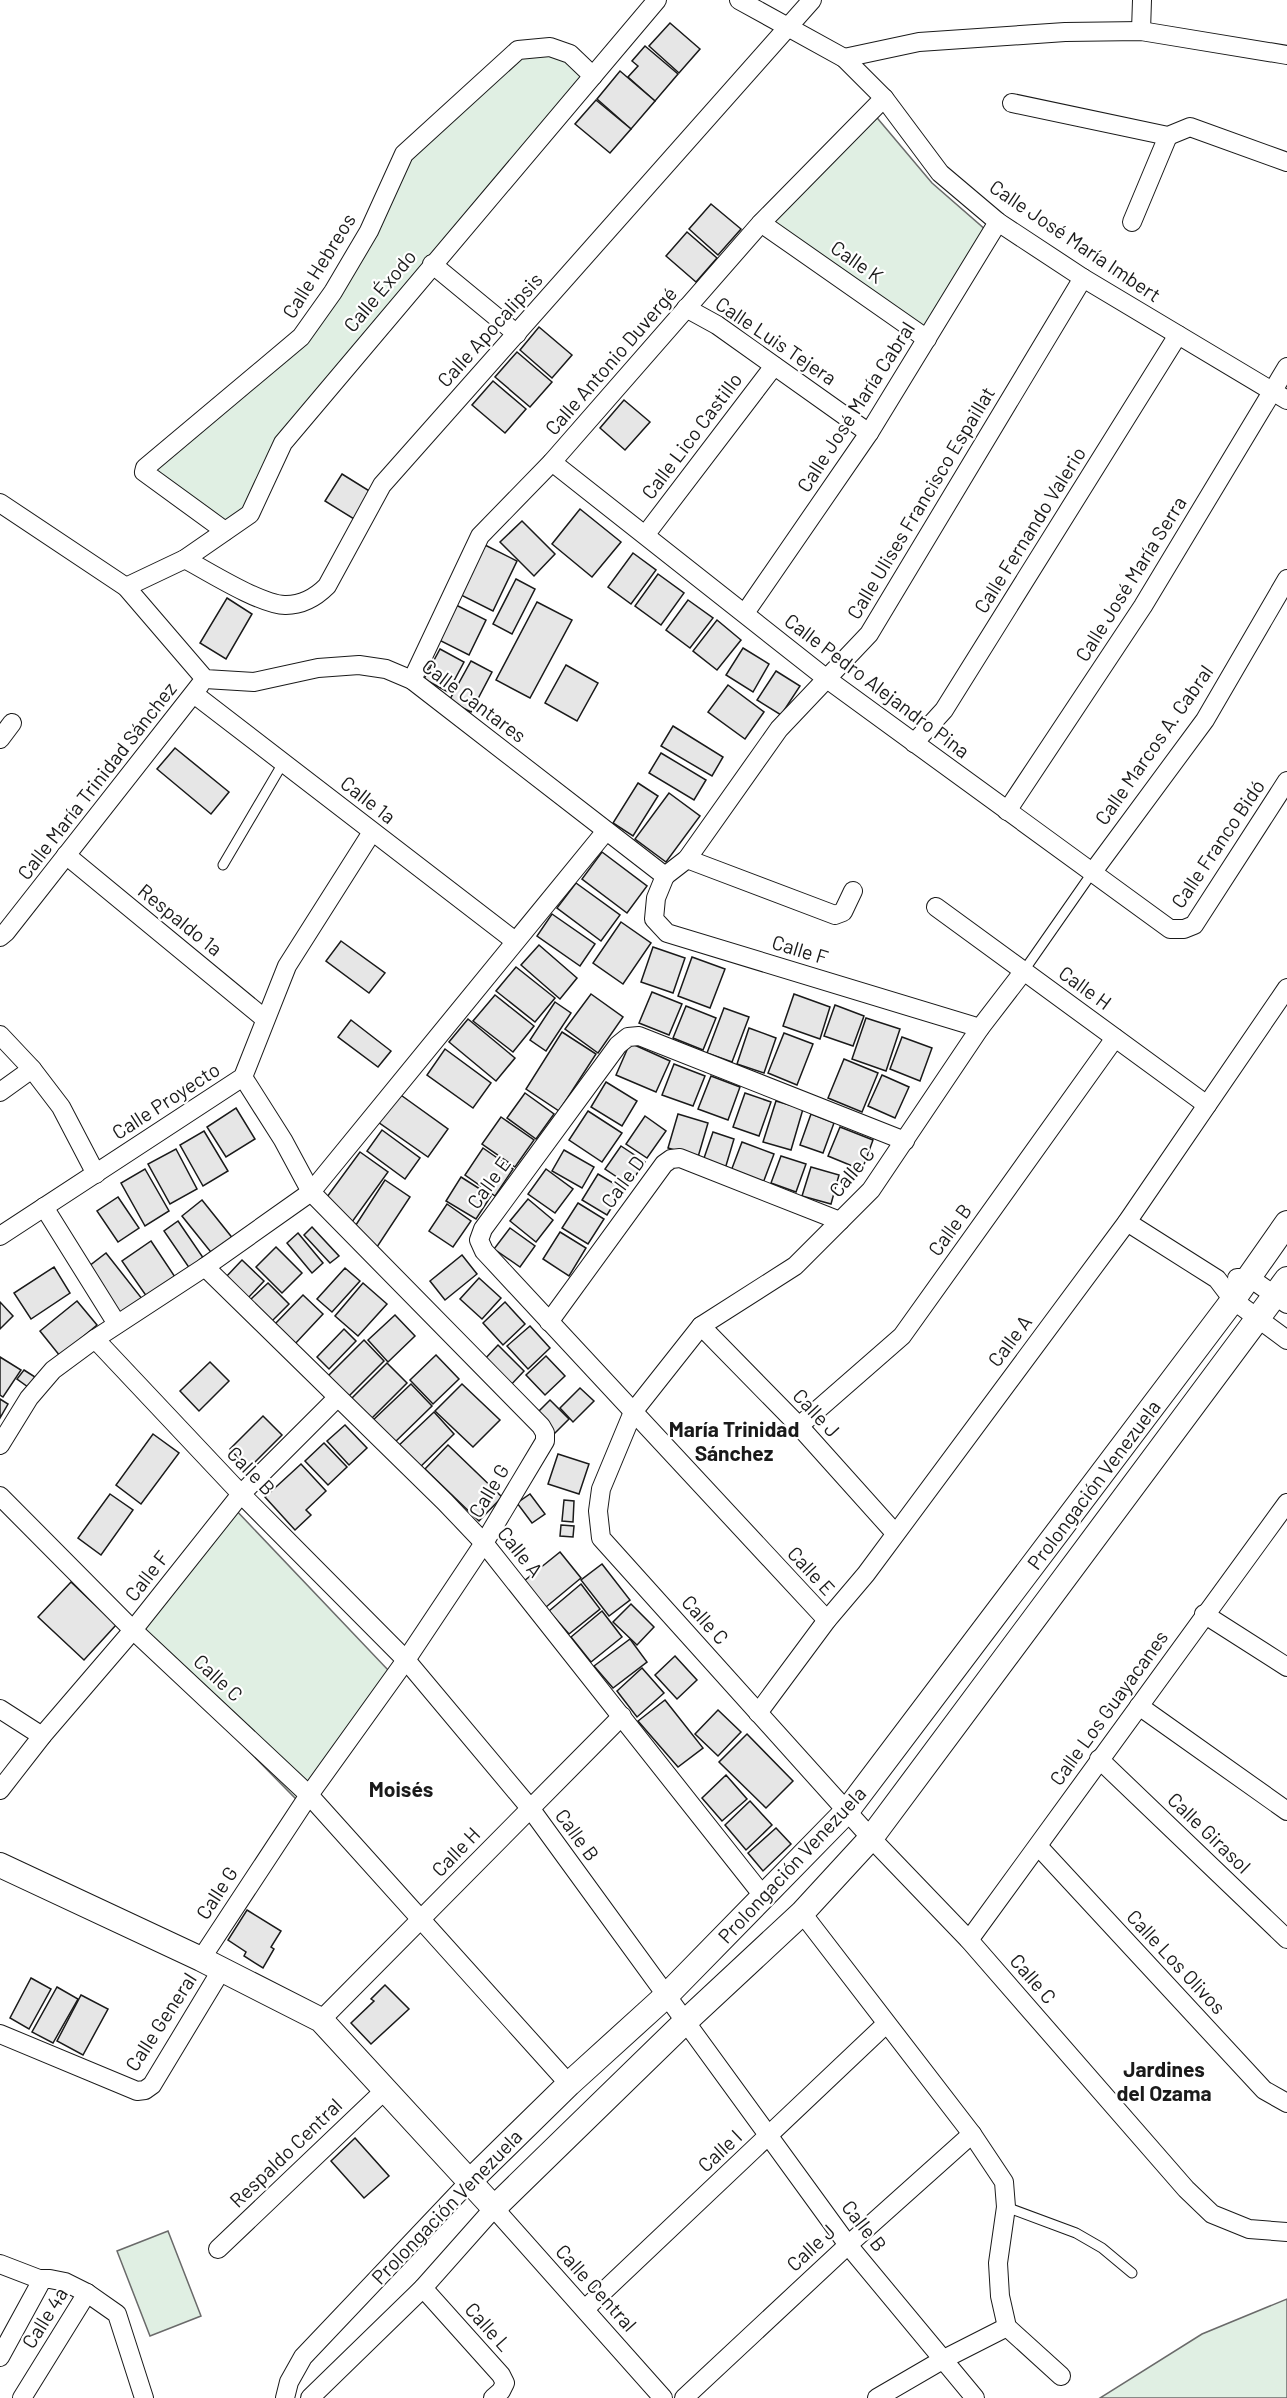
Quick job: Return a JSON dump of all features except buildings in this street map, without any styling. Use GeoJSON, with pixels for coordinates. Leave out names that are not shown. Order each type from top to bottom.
{"type":"FeatureCollection","features":[{"type":"Feature","properties":{"kind":"street","name":"Calle Éxodo"},"geometry":{"type":"LineString","coordinates":[[126,587],[185,559],[249,514],[283,443],[657,0]]}},
{"type":"Feature","properties":{"kind":"street","name":"Calle José María Imbert"},"geometry":{"type":"LineString","coordinates":[[739,0],[844,58],[884,98],[940,173],[998,222],[1083,278],[1280,396]]}},
{"type":"Feature","properties":{"kind":"street","name":"Calle Apocalipsis"},"geometry":{"type":"LineString","coordinates":[[185,559],[269,603],[286,606],[314,598],[327,586],[382,485],[812,0]]}},
{"type":"Feature","properties":{"kind":"street"},"geometry":{"type":"LineString","coordinates":[[1141,30],[1142,0]]}},
{"type":"Feature","properties":{"kind":"street"},"geometry":{"type":"LineString","coordinates":[[844,58],[918,42],[1065,32],[1141,30],[1287,55]]}},
{"type":"Feature","properties":{"kind":"street","name":"Calle Hebreos"},"geometry":{"type":"LineString","coordinates":[[225,531],[144,472],[145,468],[302,337],[333,292],[369,231],[404,154],[518,50],[549,47],[570,54],[592,75]]}},
{"type":"Feature","properties":{"kind":"street","name":"Calle Antonio Duvergé"},"geometry":{"type":"LineString","coordinates":[[412,680],[480,536],[552,462],[761,223],[884,98]]}},
{"type":"Feature","properties":{"kind":"street"},"geometry":{"type":"LineString","coordinates":[[1012,104],[1168,136],[1190,127],[1287,162]]}},
{"type":"Feature","properties":{"kind":"street"},"geometry":{"type":"LineString","coordinates":[[1132,222],[1168,136]]}},
{"type":"Feature","properties":{"kind":"street","name":"Calle José María Cabral"},"geometry":{"type":"LineString","coordinates":[[746,613],[869,433],[998,222]]}},
{"type":"Feature","properties":{"kind":"street","name":"Calle K"},"geometry":{"type":"LineString","coordinates":[[761,223],[927,339]]}},
{"type":"Feature","properties":{"kind":"street"},"geometry":{"type":"LineString","coordinates":[[432,264],[516,334]]}},
{"type":"Feature","properties":{"kind":"street","name":"Calle Ulises Francisco Espaillat"},"geometry":{"type":"LineString","coordinates":[[665,876],[687,859],[779,729],[869,634],[1083,278]]}},
{"type":"Feature","properties":{"kind":"street","name":"Calle Luis Tejera"},"geometry":{"type":"LineString","coordinates":[[686,308],[717,325],[869,433]]}},
{"type":"Feature","properties":{"kind":"street","name":"Calle Fernando Valerio"},"geometry":{"type":"LineString","coordinates":[[914,743],[944,710],[1178,335]]}},
{"type":"Feature","properties":{"kind":"street","name":"Calle Lico Castillo"},"geometry":{"type":"LineString","coordinates":[[646,534],[774,366]]}},
{"type":"Feature","properties":{"kind":"street","name":"Calle José María Serra"},"geometry":{"type":"LineString","coordinates":[[1007,811],[1280,396],[1287,368]]}},
{"type":"Feature","properties":{"kind":"street","name":"Calle Pedro Alejandro Pina"},"geometry":{"type":"LineString","coordinates":[[552,462],[827,679],[1170,929],[1184,929]]}},
{"type":"Feature","properties":{"kind":"street"},"geometry":{"type":"LineString","coordinates":[[0,503],[126,587],[200,686]]}},
{"type":"Feature","properties":{"kind":"street","name":"Calle Marcos A. Cabral"},"geometry":{"type":"LineString","coordinates":[[1092,873],[1205,720],[1287,579]]}},
{"type":"Feature","properties":{"kind":"street","name":"Calle Cantares"},"geometry":{"type":"LineString","coordinates":[[200,686],[254,682],[318,668],[359,665],[386,669],[412,680],[665,876]]}},
{"type":"Feature","properties":{"kind":"street","name":"Calle 1a"},"geometry":{"type":"LineString","coordinates":[[200,686],[284,763],[515,941]]}},
{"type":"Feature","properties":{"kind":"street","name":"Calle María Trinidad Sánchez"},"geometry":{"type":"LineString","coordinates":[[0,937],[200,686]]}},
{"type":"Feature","properties":{"kind":"street"},"geometry":{"type":"LineString","coordinates":[[0,739],[12,723]]}},
{"type":"Feature","properties":{"kind":"street","name":"Calle Franco Bidó"},"geometry":{"type":"LineString","coordinates":[[1184,929],[1194,925],[1287,782]]}},
{"type":"Feature","properties":{"kind":"street"},"geometry":{"type":"LineString","coordinates":[[0,1445],[29,1398],[52,1370],[311,1192],[606,831]]}},
{"type":"Feature","properties":{"kind":"street","name":"Calle Proyecto"},"geometry":{"type":"LineString","coordinates":[[0,1236],[243,1077],[287,966],[372,832]]}},
{"type":"Feature","properties":{"kind":"street","name":"Respaldo 1a"},"geometry":{"type":"LineString","coordinates":[[66,855],[265,1019]]}},
{"type":"Feature","properties":{"kind":"street"},"geometry":{"type":"LineString","coordinates":[[687,859],[835,915],[843,912],[853,891]]}},
{"type":"Feature","properties":{"kind":"street","name":"Calle F"},"geometry":{"type":"LineString","coordinates":[[665,876],[656,898],[654,919],[667,933],[980,1028]]}},
{"type":"Feature","properties":{"kind":"street","name":"Calle H"},"geometry":{"type":"LineString","coordinates":[[936,907],[1207,1105]]}},
{"type":"Feature","properties":{"kind":"street","name":"Calle C"},"geometry":{"type":"LineString","coordinates":[[1023,972],[980,1028],[871,1190],[795,1266],[701,1326],[633,1412],[601,1489],[598,1511],[601,1538],[871,1838],[969,1940],[1186,2189],[1212,2214],[1249,2229],[1287,2232]]}},
{"type":"Feature","properties":{"kind":"street","name":"Calle A"},"geometry":{"type":"LineString","coordinates":[[758,1713],[827,1620],[866,1575],[1127,1222],[1287,988]]}},
{"type":"Feature","properties":{"kind":"street"},"geometry":{"type":"LineString","coordinates":[[0,1035],[32,1069],[70,1121],[96,1174]]}},
{"type":"Feature","properties":{"kind":"street","name":"Calle E"},"geometry":{"type":"LineString","coordinates":[[827,1620],[549,1322],[484,1251],[479,1240],[483,1229],[618,1045],[628,1037],[639,1036],[905,1141]]}},
{"type":"Feature","properties":{"kind":"street","name":"Calle B"},"geometry":{"type":"LineString","coordinates":[[799,1426],[902,1336],[1115,1038]]}},
{"type":"Feature","properties":{"kind":"street"},"geometry":{"type":"LineString","coordinates":[[0,1092],[32,1069]]}},
{"type":"Feature","properties":{"kind":"street","name":"Calle G"},"geometry":{"type":"LineString","coordinates":[[211,1964],[309,1795],[406,1660],[484,1543],[545,1442],[542,1426],[311,1192],[283,1140],[243,1077]]}},
{"type":"Feature","properties":{"kind":"street","name":"Calle D"},"geometry":{"type":"LineString","coordinates":[[549,1322],[664,1164],[671,1159],[680,1158],[840,1221]]}},
{"type":"Feature","properties":{"kind":"street"},"geometry":{"type":"LineString","coordinates":[[44,1207],[117,1324]]}},
{"type":"Feature","properties":{"kind":"street"},"geometry":{"type":"LineString","coordinates":[[1127,1222],[1217,1279],[1233,1300],[1287,1340]]}},
{"type":"Feature","properties":{"kind":"street","name":"Prolongación Venezuela"},"geometry":{"type":"LineString","coordinates":[[285,2398],[289,2382],[303,2357],[469,2182],[569,2084],[667,1995],[847,1811],[1250,1278],[1287,1223]]}},
{"type":"Feature","properties":{"kind":"street","name":"Calle A"},"geometry":{"type":"LineString","coordinates":[[205,1267],[446,1502],[484,1543],[764,1898]]}},
{"type":"Feature","properties":{"kind":"street"},"geometry":{"type":"LineString","coordinates":[[1217,1279],[1250,1278],[1283,1293]]}},
{"type":"Feature","properties":{"kind":"street","name":"Prolongación Venezuela"},"geometry":{"type":"LineString","coordinates":[[310,2398],[423,2289],[494,2208],[686,2020],[802,1913],[871,1838],[1258,1319],[1283,1293]]}},
{"type":"Feature","properties":{"kind":"street","name":"Calle J"},"geometry":{"type":"LineString","coordinates":[[701,1326],[799,1426],[895,1533]]}},
{"type":"Feature","properties":{"kind":"street","name":"Calle B"},"geometry":{"type":"LineString","coordinates":[[94,1339],[241,1494],[406,1660],[530,1808],[848,2245],[975,2398]]}},
{"type":"Feature","properties":{"kind":"street","name":"Calle F"},"geometry":{"type":"LineString","coordinates":[[0,1790],[42,1736],[133,1630],[241,1494],[338,1398]]}},
{"type":"Feature","properties":{"kind":"street","name":"Calle C"},"geometry":{"type":"LineString","coordinates":[[0,1496],[133,1630],[309,1795],[569,2084]]}},
{"type":"Feature","properties":{"kind":"street","name":"Calle Los Guayacanes"},"geometry":{"type":"LineString","coordinates":[[969,1940],[1204,1614],[1285,1509]]}},
{"type":"Feature","properties":{"kind":"street"},"geometry":{"type":"LineString","coordinates":[[1204,1614],[1287,1667]]}},
{"type":"Feature","properties":{"kind":"street"},"geometry":{"type":"LineString","coordinates":[[1139,1706],[1287,1812]]}},
{"type":"Feature","properties":{"kind":"street"},"geometry":{"type":"LineString","coordinates":[[0,1709],[42,1736]]}},
{"type":"Feature","properties":{"kind":"street","name":"Calle H"},"geometry":{"type":"LineString","coordinates":[[321,2020],[622,1716]]}},
{"type":"Feature","properties":{"kind":"street","name":"Calle Girasol"},"geometry":{"type":"LineString","coordinates":[[1099,1759],[1287,1939]]}},
{"type":"Feature","properties":{"kind":"street","name":"Calle Los Olivos"},"geometry":{"type":"LineString","coordinates":[[1038,1846],[1264,2090],[1287,2103]]}},
{"type":"Feature","properties":{"kind":"street"},"geometry":{"type":"LineString","coordinates":[[0,1865],[211,1964],[321,2020],[494,2208]]}},
{"type":"Feature","properties":{"kind":"street"},"geometry":{"type":"LineString","coordinates":[[802,1913],[972,2134],[1004,2182],[1006,2207],[998,2263],[1000,2296],[1007,2327],[1061,2376]]}},
{"type":"Feature","properties":{"kind":"street","name":"Calle General"},"geometry":{"type":"LineString","coordinates":[[0,2034],[137,2091],[145,2090],[152,2085],[211,1964]]}},
{"type":"Feature","properties":{"kind":"street","name":"Calle I"},"geometry":{"type":"LineString","coordinates":[[585,2309],[886,2024]]}},
{"type":"Feature","properties":{"kind":"street","name":"Respaldo Central"},"geometry":{"type":"LineString","coordinates":[[218,2249],[385,2090]]}},
{"type":"Feature","properties":{"kind":"street","name":"Calle J"},"geometry":{"type":"LineString","coordinates":[[684,2398],[848,2245],[972,2134]]}},
{"type":"Feature","properties":{"kind":"street","name":"Calle Central"},"geometry":{"type":"LineString","coordinates":[[494,2208],[663,2398]]}},
{"type":"Feature","properties":{"kind":"street"},"geometry":{"type":"LineString","coordinates":[[0,2264],[42,2280],[50,2278],[65,2282],[87,2293],[118,2316],[144,2398]]}},
{"type":"Feature","properties":{"kind":"street"},"geometry":{"type":"LineString","coordinates":[[0,2357],[42,2280]]}},
{"type":"Feature","properties":{"kind":"street","name":"Calle L"},"geometry":{"type":"LineString","coordinates":[[423,2289],[501,2375],[505,2383],[494,2398]]}},
{"type":"Feature","properties":{"kind":"street","name":"Calle 4a"},"geometry":{"type":"LineString","coordinates":[[22,2398],[87,2293]]}},
{"type":"Feature","properties":{"kind":"street"},"geometry":{"type":"LineString","coordinates":[[877,2398],[944,2359],[1007,2327]]}},
{"type":"Feature","properties":{"kind":"lane"},"geometry":{"type":"LineString","coordinates":[[223,865],[284,763]]}},
{"type":"Feature","properties":{"kind":"lane"},"geometry":{"type":"LineString","coordinates":[[1023,972],[1092,873]]}},
{"type":"Feature","properties":{"kind":"lane"},"geometry":{"type":"LineString","coordinates":[[1006,2207],[1076,2233],[1102,2248],[1132,2272]]}},
{"type":"Feature","properties":{"kind":"green space"},"geometry":{"type":"Polygon","coordinates":[[[549,52],[568,58],[587,76],[281,438],[247,511],[225,526],[145,471],[305,340],[408,156],[522,55],[549,52]]]}},
{"type":"Feature","properties":{"kind":"green space"},"geometry":{"type":"Polygon","coordinates":[[[873,113],[932,183],[987,231],[924,332],[769,223],[873,113]]]}},
{"type":"Feature","properties":{"kind":"green space"},"geometry":{"type":"Polygon","coordinates":[[[232,1506],[389,1671],[296,1799],[134,1635],[232,1506]]]}},
{"type":"Feature","properties":{"kind":"green space"},"geometry":{"type":"Polygon","coordinates":[[[168,2231],[201,2316],[150,2336],[117,2251],[168,2231]]]}},
{"type":"Feature","properties":{"kind":"green space"},"geometry":{"type":"Polygon","coordinates":[[[1287,2299],[1287,2398],[1100,2398],[1202,2334],[1287,2299]]]}},
{"type":"Feature","properties":{"kind":"district","name":"María Trinidad Sánchez"},"geometry":{"type":"Point","coordinates":[734,1442]}},
{"type":"Feature","properties":{"kind":"district","name":"Moisés"},"geometry":{"type":"Point","coordinates":[401,1790]}},
{"type":"Feature","properties":{"kind":"district","name":"Jardines del Ozama"},"geometry":{"type":"Point","coordinates":[1164,2082]}}]}
